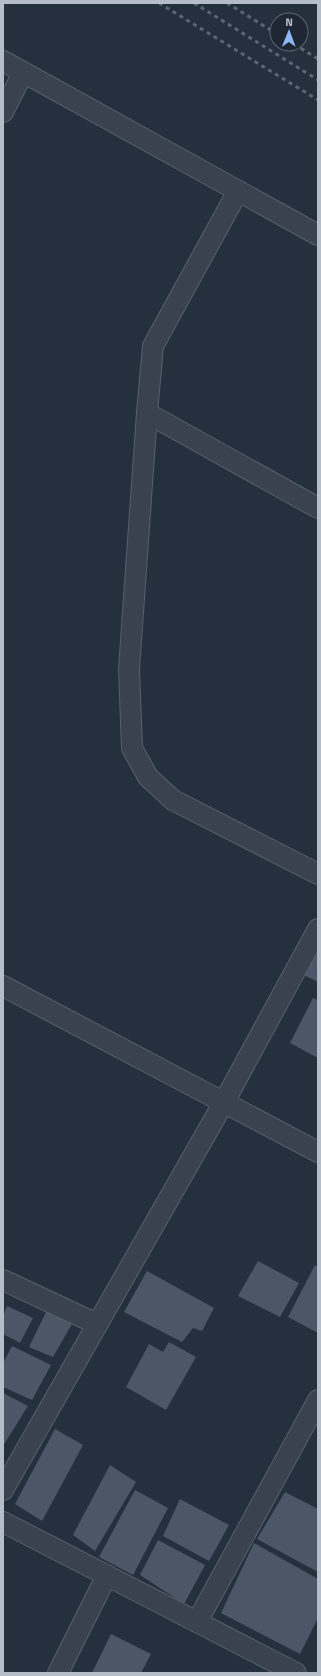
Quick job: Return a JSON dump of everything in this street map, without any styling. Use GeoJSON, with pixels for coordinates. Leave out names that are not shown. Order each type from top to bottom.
{"type":"FeatureCollection","features":[{"type":"Feature","properties":{"kind":"street"},"geometry":{"type":"LineString","coordinates":[[3,61],[318,236]]}},
{"type":"Feature","properties":{"kind":"street"},"geometry":{"type":"LineString","coordinates":[[3,112],[23,73]]}},
{"type":"Feature","properties":{"kind":"street"},"geometry":{"type":"LineString","coordinates":[[238,192],[153,346],[129,669],[132,748],[148,777],[173,800],[318,874]]}},
{"type":"Feature","properties":{"kind":"street"},"geometry":{"type":"LineString","coordinates":[[147,413],[318,508]]}},
{"type":"Feature","properties":{"kind":"street"},"geometry":{"type":"LineString","coordinates":[[3,1490],[224,1102],[318,929]]}},
{"type":"Feature","properties":{"kind":"street"},"geometry":{"type":"LineString","coordinates":[[3,986],[318,1152]]}},
{"type":"Feature","properties":{"kind":"street"},"geometry":{"type":"LineString","coordinates":[[3,1280],[97,1324]]}},
{"type":"Feature","properties":{"kind":"street"},"geometry":{"type":"LineString","coordinates":[[197,1622],[318,1400]]}},
{"type":"Feature","properties":{"kind":"street"},"geometry":{"type":"LineString","coordinates":[[3,1522],[296,1673]]}},
{"type":"Feature","properties":{"kind":"street"},"geometry":{"type":"LineString","coordinates":[[58,1673],[107,1575]]}},
{"type":"Feature","properties":{"kind":"building"},"geometry":{"type":"Polygon","coordinates":[[[318,942],[318,982],[302,974],[318,942]]]}},
{"type":"Feature","properties":{"kind":"building"},"geometry":{"type":"Polygon","coordinates":[[[313,998],[318,1000],[318,1058],[290,1043],[313,998]]]}},
{"type":"Feature","properties":{"kind":"building"},"geometry":{"type":"Polygon","coordinates":[[[258,1261],[299,1283],[280,1317],[238,1296],[258,1261]]]}},
{"type":"Feature","properties":{"kind":"building"},"geometry":{"type":"Polygon","coordinates":[[[315,1265],[318,1267],[318,1333],[288,1317],[315,1265]]]}},
{"type":"Feature","properties":{"kind":"building"},"geometry":{"type":"Polygon","coordinates":[[[147,1271],[214,1308],[202,1331],[193,1328],[182,1342],[124,1312],[147,1271]]]}},
{"type":"Feature","properties":{"kind":"building"},"geometry":{"type":"Polygon","coordinates":[[[7,1306],[33,1318],[20,1343],[3,1334],[3,1316],[7,1306]]]}},
{"type":"Feature","properties":{"kind":"building"},"geometry":{"type":"Polygon","coordinates":[[[48,1308],[73,1322],[53,1357],[29,1347],[48,1308]]]}},
{"type":"Feature","properties":{"kind":"building"},"geometry":{"type":"Polygon","coordinates":[[[169,1342],[196,1357],[166,1410],[126,1387],[149,1344],[163,1352],[169,1342]]]}},
{"type":"Feature","properties":{"kind":"building"},"geometry":{"type":"Polygon","coordinates":[[[12,1346],[51,1365],[32,1400],[3,1387],[3,1363],[12,1346]]]}},
{"type":"Feature","properties":{"kind":"building"},"geometry":{"type":"Polygon","coordinates":[[[3,1393],[28,1406],[3,1446],[3,1393]]]}},
{"type":"Feature","properties":{"kind":"building"},"geometry":{"type":"Polygon","coordinates":[[[55,1429],[83,1445],[42,1521],[15,1504],[55,1429]]]}},
{"type":"Feature","properties":{"kind":"building"},"geometry":{"type":"Polygon","coordinates":[[[110,1465],[136,1482],[95,1551],[73,1535],[110,1465]]]}},
{"type":"Feature","properties":{"kind":"building"},"geometry":{"type":"Polygon","coordinates":[[[135,1490],[168,1508],[133,1575],[99,1557],[135,1490]]]}},
{"type":"Feature","properties":{"kind":"building"},"geometry":{"type":"Polygon","coordinates":[[[285,1492],[318,1509],[318,1572],[257,1539],[285,1492]]]}},
{"type":"Feature","properties":{"kind":"building"},"geometry":{"type":"Polygon","coordinates":[[[180,1499],[229,1525],[209,1561],[163,1536],[180,1499]]]}},
{"type":"Feature","properties":{"kind":"building"},"geometry":{"type":"Polygon","coordinates":[[[158,1540],[205,1565],[184,1604],[140,1575],[158,1540]]]}},
{"type":"Feature","properties":{"kind":"building"},"geometry":{"type":"Polygon","coordinates":[[[254,1543],[318,1579],[318,1618],[300,1654],[221,1613],[254,1543]]]}},
{"type":"Feature","properties":{"kind":"building"},"geometry":{"type":"Polygon","coordinates":[[[111,1634],[151,1654],[141,1673],[92,1673],[111,1634]]]}},
{"type":"Feature","properties":{"kind":"railway"},"geometry":{"type":"LineString","coordinates":[[159,3],[318,100]]}},
{"type":"Feature","properties":{"kind":"railway"},"geometry":{"type":"LineString","coordinates":[[194,3],[318,80]]}},
{"type":"Feature","properties":{"kind":"railway"},"geometry":{"type":"LineString","coordinates":[[227,3],[269,29]]}},
{"type":"Feature","properties":{"kind":"railway"},"geometry":{"type":"LineString","coordinates":[[307,52],[318,59]]}}]}
